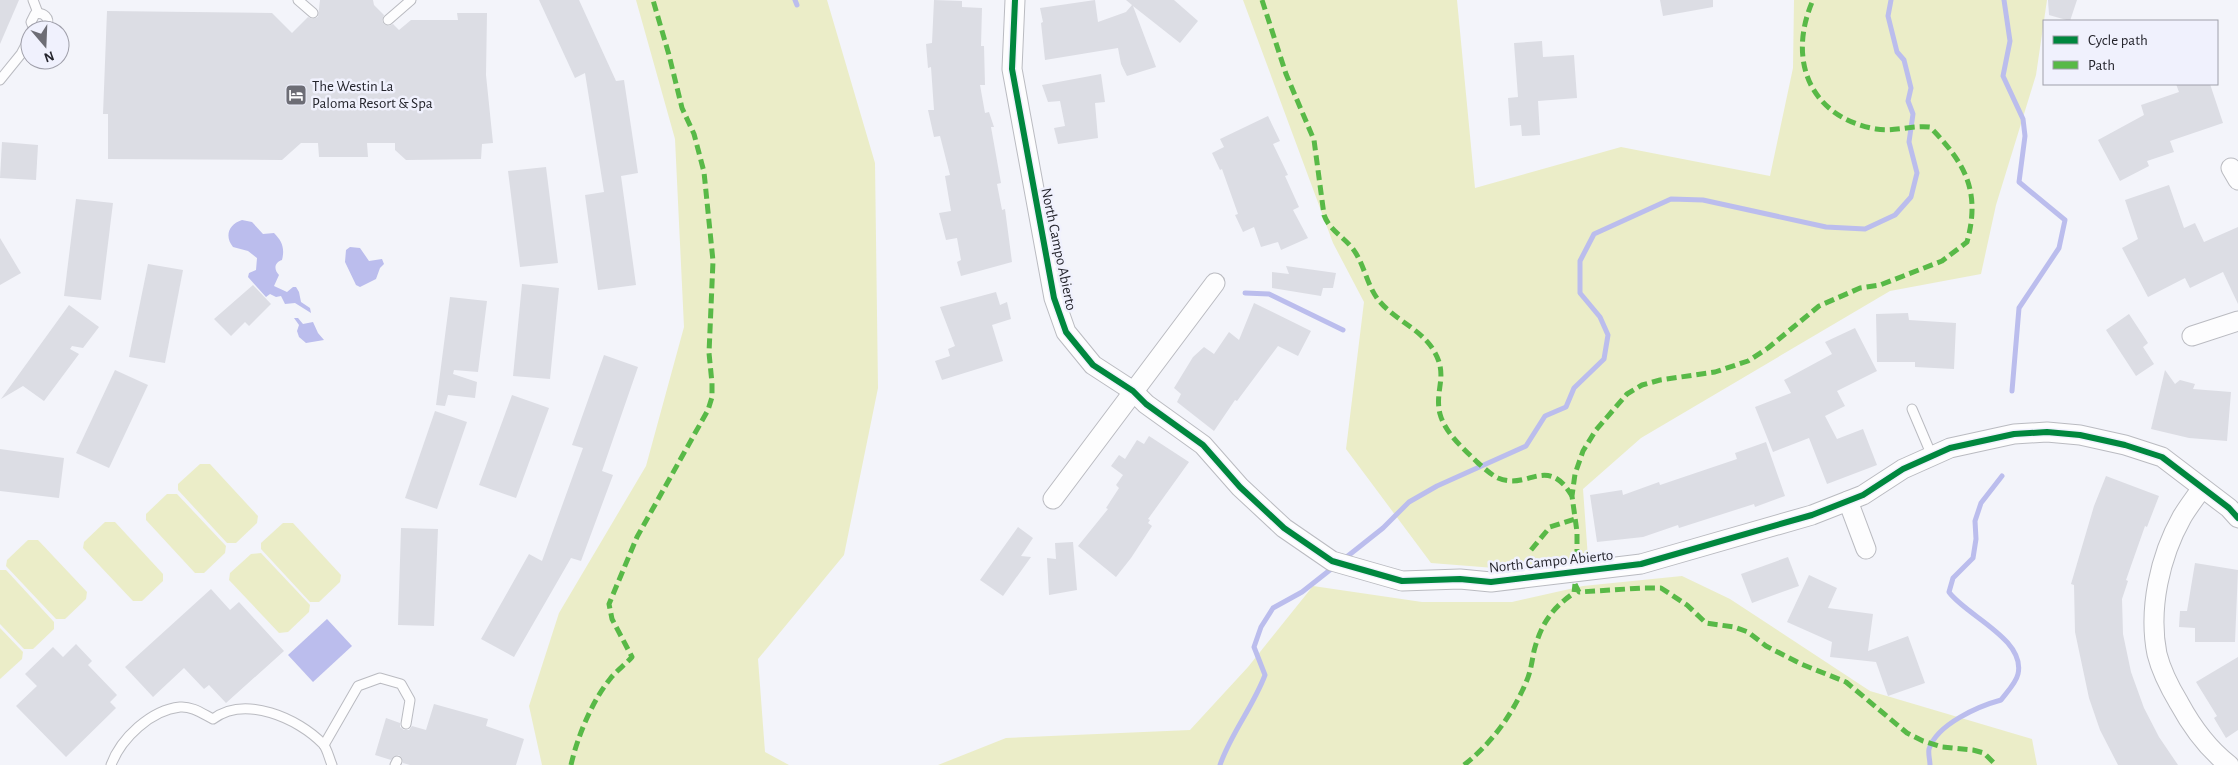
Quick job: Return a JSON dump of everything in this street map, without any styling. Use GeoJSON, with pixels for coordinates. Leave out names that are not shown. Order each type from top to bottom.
{"type":"FeatureCollection","features":[{"type":"Feature","properties":{"kind":"street","name":"North Campo Abierto"},"geometry":{"type":"LineString","coordinates":[[1015,0],[1012,69],[1054,298],[1066,332],[1093,365],[1133,391],[1146,404],[1203,445],[1240,487],[1284,528],[1332,561],[1402,581],[1460,579],[1490,582],[1641,564],[1812,515],[1863,495],[1903,469],[1950,448],[2014,434],[2047,432],[2072,434],[2125,445],[2162,456],[2229,508],[2238,518]]}},
{"type":"Feature","properties":{"kind":"street"},"geometry":{"type":"LineString","coordinates":[[1053,499],[1215,283]]}},
{"type":"Feature","properties":{"kind":"street"},"geometry":{"type":"LineString","coordinates":[[2192,336],[2238,321]]}},
{"type":"Feature","properties":{"kind":"street"},"geometry":{"type":"LineString","coordinates":[[2202,488],[2182,517],[2166,552],[2158,585],[2154,633],[2158,655],[2172,690],[2186,716],[2199,736],[2229,765]]}},
{"type":"Feature","properties":{"kind":"street"},"geometry":{"type":"LineString","coordinates":[[1848,501],[1866,550]]}},
{"type":"Feature","properties":{"kind":"lane"},"geometry":{"type":"LineString","coordinates":[[32,0],[38,14]]}},
{"type":"Feature","properties":{"kind":"lane"},"geometry":{"type":"LineString","coordinates":[[298,0],[313,13]]}},
{"type":"Feature","properties":{"kind":"lane"},"geometry":{"type":"LineString","coordinates":[[388,20],[411,0]]}},
{"type":"Feature","properties":{"kind":"lane"},"geometry":{"type":"LineString","coordinates":[[32,20],[33,16],[38,14],[43,14],[47,20]]}},
{"type":"Feature","properties":{"kind":"lane"},"geometry":{"type":"LineString","coordinates":[[0,80],[20,55]]}},
{"type":"Feature","properties":{"kind":"lane"},"geometry":{"type":"LineString","coordinates":[[1912,410],[1932,456]]}},
{"type":"Feature","properties":{"kind":"lane"},"geometry":{"type":"LineString","coordinates":[[324,745],[358,686],[380,678],[401,684],[410,700],[406,724]]}},
{"type":"Feature","properties":{"kind":"lane"},"geometry":{"type":"LineString","coordinates":[[111,765],[114,756],[141,725],[160,713],[181,707],[190,708],[213,719],[219,715],[237,710],[258,708],[295,722],[324,745],[332,765]]}},
{"type":"Feature","properties":{"kind":"green space"},"geometry":{"type":"Polygon","coordinates":[[[636,0],[827,0],[875,163],[878,388],[844,555],[758,659],[765,752],[789,765],[542,765],[529,706],[559,613],[646,466],[684,327],[675,139],[636,0]]]}},
{"type":"Feature","properties":{"kind":"green space"},"geometry":{"type":"Polygon","coordinates":[[[1243,0],[1457,0],[1475,188],[1621,147],[1770,176],[1793,68],[1794,0],[2047,0],[2036,75],[1996,205],[1981,274],[1890,291],[1641,438],[1583,489],[1588,558],[1520,570],[1431,563],[1346,449],[1364,302],[1333,243],[1243,0]]]}},
{"type":"Feature","properties":{"kind":"green space"},"geometry":{"type":"Polygon","coordinates":[[[200,464],[210,464],[258,516],[257,523],[236,543],[227,543],[178,490],[178,484],[200,464]]]}},
{"type":"Feature","properties":{"kind":"green space"},"geometry":{"type":"Polygon","coordinates":[[[167,494],[177,494],[226,546],[225,553],[204,573],[195,573],[146,520],[146,514],[167,494]]]}},
{"type":"Feature","properties":{"kind":"green space"},"geometry":{"type":"Polygon","coordinates":[[[105,522],[115,522],[163,574],[163,581],[142,601],[133,601],[83,548],[84,542],[105,522]]]}},
{"type":"Feature","properties":{"kind":"green space"},"geometry":{"type":"Polygon","coordinates":[[[283,523],[293,523],[341,575],[340,582],[319,602],[310,602],[261,549],[261,543],[283,523]]]}},
{"type":"Feature","properties":{"kind":"green space"},"geometry":{"type":"Polygon","coordinates":[[[28,540],[38,540],[87,592],[86,599],[65,619],[56,619],[6,566],[7,560],[28,540]]]}},
{"type":"Feature","properties":{"kind":"green space"},"geometry":{"type":"Polygon","coordinates":[[[261,553],[310,605],[309,612],[288,632],[279,633],[229,580],[230,573],[251,554],[261,553]]]}},
{"type":"Feature","properties":{"kind":"green space"},"geometry":{"type":"Polygon","coordinates":[[[0,570],[6,570],[54,622],[54,629],[33,649],[24,649],[0,624],[0,570]]]}},
{"type":"Feature","properties":{"kind":"green space"},"geometry":{"type":"Polygon","coordinates":[[[1682,576],[1730,599],[1870,691],[2032,739],[2037,765],[938,765],[1006,738],[1190,730],[1248,667],[1313,586],[1422,602],[1512,602],[1583,586],[1682,576]]]}},
{"type":"Feature","properties":{"kind":"green space"},"geometry":{"type":"Polygon","coordinates":[[[0,628],[23,652],[22,659],[0,679],[0,628]]]}},
{"type":"Feature","properties":{"kind":"water"},"geometry":{"type":"Polygon","coordinates":[[[242,220],[252,222],[263,234],[274,233],[279,239],[283,248],[283,256],[276,266],[279,275],[274,286],[287,292],[296,287],[301,302],[310,308],[311,313],[295,303],[285,304],[281,296],[276,297],[270,294],[266,297],[248,277],[249,273],[256,270],[257,258],[248,251],[233,247],[228,235],[231,227],[242,220]]]}},
{"type":"Feature","properties":{"kind":"water"},"geometry":{"type":"Polygon","coordinates":[[[350,247],[360,248],[369,261],[382,259],[384,264],[380,268],[376,279],[360,287],[356,285],[345,262],[346,250],[350,247]]]}},
{"type":"Feature","properties":{"kind":"water"},"geometry":{"type":"Polygon","coordinates":[[[294,318],[298,318],[303,324],[313,322],[324,340],[306,343],[299,337],[297,331],[299,325],[294,318]]]}},
{"type":"Feature","properties":{"kind":"water"},"geometry":{"type":"Polygon","coordinates":[[[327,619],[352,646],[313,682],[288,655],[327,619]]]}},
{"type":"Feature","properties":{"kind":"building"},"geometry":{"type":"Polygon","coordinates":[[[0,0],[19,0],[0,44],[0,0]]]}},
{"type":"Feature","properties":{"kind":"building","name":"The Westin La Paloma Resort & Spa"},"geometry":{"type":"Polygon","coordinates":[[[320,0],[373,0],[374,5],[384,15],[382,21],[384,24],[389,26],[393,24],[399,30],[411,20],[458,20],[457,13],[487,13],[486,75],[493,143],[482,144],[481,159],[406,160],[395,150],[395,143],[367,143],[368,157],[319,157],[318,143],[301,143],[282,160],[108,159],[108,114],[103,114],[107,11],[272,13],[292,33],[308,17],[312,19],[318,17],[320,0]]]}},
{"type":"Feature","properties":{"kind":"building"},"geometry":{"type":"Polygon","coordinates":[[[539,0],[579,0],[616,81],[624,80],[638,173],[621,176],[636,285],[598,290],[585,195],[604,192],[585,73],[575,78],[539,0]]]}},
{"type":"Feature","properties":{"kind":"building"},"geometry":{"type":"Polygon","coordinates":[[[934,0],[962,1],[962,7],[982,8],[981,46],[984,46],[985,85],[980,85],[985,113],[989,112],[994,127],[991,127],[1001,183],[997,184],[1002,210],[1005,209],[1012,262],[961,276],[957,262],[961,260],[957,238],[946,240],[939,213],[951,211],[945,176],[950,175],[940,136],[934,137],[928,110],[934,110],[931,67],[928,68],[926,44],[932,43],[934,0]]]}},
{"type":"Feature","properties":{"kind":"building"},"geometry":{"type":"Polygon","coordinates":[[[1095,0],[1098,22],[1126,12],[1132,5],[1126,0],[1174,0],[1198,21],[1180,43],[1133,6],[1156,67],[1127,76],[1121,64],[1118,48],[1045,60],[1041,23],[1043,22],[1040,8],[1095,0]]]}},
{"type":"Feature","properties":{"kind":"building"},"geometry":{"type":"Polygon","coordinates":[[[1660,0],[1713,0],[1713,7],[1663,16],[1660,0]]]}},
{"type":"Feature","properties":{"kind":"building"},"geometry":{"type":"Polygon","coordinates":[[[2048,0],[2077,0],[2070,20],[2049,15],[2048,0]]]}},
{"type":"Feature","properties":{"kind":"building"},"geometry":{"type":"Polygon","coordinates":[[[1542,41],[1543,57],[1574,55],[1577,98],[1538,101],[1540,135],[1522,136],[1521,125],[1510,126],[1508,98],[1518,97],[1514,43],[1542,41]]]}},
{"type":"Feature","properties":{"kind":"building"},"geometry":{"type":"Polygon","coordinates":[[[1101,74],[1105,102],[1095,103],[1098,138],[1058,144],[1054,128],[1065,126],[1060,101],[1048,102],[1042,85],[1101,74]]]}},
{"type":"Feature","properties":{"kind":"building"},"geometry":{"type":"Polygon","coordinates":[[[2176,85],[2210,85],[2223,123],[2170,141],[2174,152],[2147,161],[2149,166],[2120,181],[2098,140],[2144,115],[2141,105],[2179,92],[2176,85]]]}},
{"type":"Feature","properties":{"kind":"building"},"geometry":{"type":"Polygon","coordinates":[[[1268,116],[1280,141],[1273,144],[1288,175],[1285,176],[1299,207],[1293,210],[1308,238],[1281,250],[1278,242],[1261,247],[1254,227],[1243,232],[1235,215],[1238,214],[1222,169],[1220,170],[1212,153],[1224,147],[1220,139],[1268,116]]]}},
{"type":"Feature","properties":{"kind":"building"},"geometry":{"type":"Polygon","coordinates":[[[2,142],[38,145],[36,180],[0,178],[2,142]]]}},
{"type":"Feature","properties":{"kind":"building"},"geometry":{"type":"Polygon","coordinates":[[[546,167],[558,263],[520,267],[508,171],[546,167]]]}},
{"type":"Feature","properties":{"kind":"building"},"geometry":{"type":"Polygon","coordinates":[[[2169,185],[2184,228],[2195,223],[2204,242],[2238,227],[2238,304],[2223,272],[2190,288],[2185,278],[2148,297],[2122,248],[2138,239],[2125,200],[2169,185]]]}},
{"type":"Feature","properties":{"kind":"building"},"geometry":{"type":"Polygon","coordinates":[[[76,199],[113,203],[101,300],[64,296],[76,199]]]}},
{"type":"Feature","properties":{"kind":"building"},"geometry":{"type":"Polygon","coordinates":[[[0,238],[21,273],[0,285],[0,238]]]}},
{"type":"Feature","properties":{"kind":"building"},"geometry":{"type":"Polygon","coordinates":[[[148,264],[183,270],[165,363],[129,357],[148,264]]]}},
{"type":"Feature","properties":{"kind":"building"},"geometry":{"type":"Polygon","coordinates":[[[1286,266],[1336,273],[1333,288],[1323,288],[1321,296],[1272,288],[1272,272],[1289,274],[1286,266]]]}},
{"type":"Feature","properties":{"kind":"building"},"geometry":{"type":"Polygon","coordinates":[[[522,284],[559,288],[550,379],[513,376],[522,284]]]}},
{"type":"Feature","properties":{"kind":"building"},"geometry":{"type":"Polygon","coordinates":[[[253,285],[271,304],[249,326],[245,322],[231,336],[214,319],[253,285]]]}},
{"type":"Feature","properties":{"kind":"building"},"geometry":{"type":"Polygon","coordinates":[[[996,292],[1000,305],[1007,302],[1011,319],[992,325],[1003,361],[942,380],[935,361],[950,356],[948,349],[955,346],[940,307],[996,292]]]}},
{"type":"Feature","properties":{"kind":"building"},"geometry":{"type":"Polygon","coordinates":[[[450,297],[487,301],[478,372],[454,370],[453,374],[477,382],[475,398],[448,395],[445,406],[436,405],[450,297]]]}},
{"type":"Feature","properties":{"kind":"building"},"geometry":{"type":"Polygon","coordinates":[[[1254,303],[1311,331],[1298,356],[1278,346],[1237,401],[1235,400],[1214,431],[1177,402],[1181,394],[1174,388],[1193,357],[1204,347],[1214,354],[1229,332],[1239,340],[1254,303]]]}},
{"type":"Feature","properties":{"kind":"building"},"geometry":{"type":"Polygon","coordinates":[[[69,305],[99,327],[83,348],[72,346],[70,349],[79,354],[44,401],[23,386],[1,399],[69,305]]]}},
{"type":"Feature","properties":{"kind":"building"},"geometry":{"type":"Polygon","coordinates":[[[1908,313],[1909,320],[1956,323],[1954,369],[1915,367],[1915,362],[1877,362],[1876,314],[1908,313]]]}},
{"type":"Feature","properties":{"kind":"building"},"geometry":{"type":"Polygon","coordinates":[[[2129,314],[2148,343],[2143,347],[2154,364],[2136,376],[2106,330],[2129,314]]]}},
{"type":"Feature","properties":{"kind":"building"},"geometry":{"type":"Polygon","coordinates":[[[1855,328],[1877,371],[1837,391],[1845,406],[1825,416],[1837,439],[1863,429],[1877,465],[1827,484],[1809,438],[1773,452],[1755,407],[1791,393],[1784,380],[1832,354],[1825,342],[1855,328]]]}},
{"type":"Feature","properties":{"kind":"building"},"geometry":{"type":"Polygon","coordinates":[[[604,355],[638,367],[602,471],[613,475],[581,561],[571,558],[514,657],[481,639],[529,554],[542,561],[583,448],[572,445],[604,355]]]}},
{"type":"Feature","properties":{"kind":"building"},"geometry":{"type":"Polygon","coordinates":[[[115,370],[148,385],[109,468],[76,453],[115,370]]]}},
{"type":"Feature","properties":{"kind":"building"},"geometry":{"type":"Polygon","coordinates":[[[2165,370],[2175,384],[2180,380],[2195,384],[2193,389],[2231,392],[2227,441],[2189,438],[2151,429],[2165,370]]]}},
{"type":"Feature","properties":{"kind":"building"},"geometry":{"type":"Polygon","coordinates":[[[512,395],[549,408],[516,498],[479,485],[512,395]]]}},
{"type":"Feature","properties":{"kind":"building"},"geometry":{"type":"Polygon","coordinates":[[[435,411],[467,422],[437,509],[405,498],[435,411]]]}},
{"type":"Feature","properties":{"kind":"building"},"geometry":{"type":"Polygon","coordinates":[[[1149,436],[1189,462],[1148,519],[1150,520],[1148,523],[1152,526],[1116,577],[1078,546],[1108,509],[1106,508],[1119,488],[1116,485],[1123,475],[1111,466],[1119,455],[1125,459],[1137,440],[1144,444],[1149,436]]]}},
{"type":"Feature","properties":{"kind":"building"},"geometry":{"type":"Polygon","coordinates":[[[1766,442],[1785,496],[1755,507],[1754,504],[1679,528],[1678,525],[1643,537],[1597,542],[1590,495],[1622,490],[1623,495],[1659,482],[1660,485],[1737,459],[1735,453],[1766,442]]]}},
{"type":"Feature","properties":{"kind":"building"},"geometry":{"type":"Polygon","coordinates":[[[0,449],[64,458],[59,498],[0,491],[0,449]]]}},
{"type":"Feature","properties":{"kind":"building"},"geometry":{"type":"Polygon","coordinates":[[[2106,476],[2159,496],[2147,527],[2145,526],[2126,580],[2128,581],[2122,599],[2123,634],[2131,672],[2144,708],[2159,737],[2178,765],[2118,765],[2100,730],[2089,698],[2075,632],[2074,585],[2071,584],[2094,506],[2106,476]]]}},
{"type":"Feature","properties":{"kind":"building"},"geometry":{"type":"Polygon","coordinates":[[[1018,527],[1033,538],[1021,556],[1031,557],[1003,596],[980,580],[1018,527]]]}},
{"type":"Feature","properties":{"kind":"building"},"geometry":{"type":"Polygon","coordinates":[[[401,528],[438,529],[434,626],[398,625],[401,528]]]}},
{"type":"Feature","properties":{"kind":"building"},"geometry":{"type":"Polygon","coordinates":[[[1073,542],[1077,590],[1049,595],[1047,558],[1056,559],[1055,543],[1073,542]]]}},
{"type":"Feature","properties":{"kind":"building"},"geometry":{"type":"Polygon","coordinates":[[[1788,557],[1799,586],[1752,603],[1741,574],[1788,557]]]}},
{"type":"Feature","properties":{"kind":"building"},"geometry":{"type":"Polygon","coordinates":[[[2195,563],[2238,570],[2235,642],[2195,642],[2195,628],[2179,627],[2180,611],[2187,611],[2195,563]]]}},
{"type":"Feature","properties":{"kind":"building"},"geometry":{"type":"Polygon","coordinates":[[[1809,575],[1837,588],[1828,608],[1873,614],[1868,651],[1908,636],[1925,683],[1888,696],[1876,662],[1830,657],[1832,642],[1787,622],[1809,575]]]}},
{"type":"Feature","properties":{"kind":"building"},"geometry":{"type":"Polygon","coordinates":[[[211,589],[230,610],[239,602],[284,651],[226,703],[209,685],[204,689],[184,668],[153,697],[125,667],[211,589]]]}},
{"type":"Feature","properties":{"kind":"building"},"geometry":{"type":"Polygon","coordinates":[[[76,644],[92,661],[88,665],[117,695],[110,702],[116,708],[66,757],[16,706],[37,686],[25,674],[53,647],[63,657],[76,644]]]}},
{"type":"Feature","properties":{"kind":"building"},"geometry":{"type":"Polygon","coordinates":[[[2238,657],[2238,730],[2226,738],[2214,718],[2217,716],[2196,682],[2238,657]]]}},
{"type":"Feature","properties":{"kind":"building"},"geometry":{"type":"Polygon","coordinates":[[[434,704],[488,719],[486,726],[524,739],[516,765],[410,765],[403,763],[399,755],[394,756],[391,760],[375,755],[386,718],[400,723],[400,727],[404,730],[409,730],[412,726],[426,730],[434,704]]]}},
{"type":"Feature","properties":{"kind":"waterway"},"geometry":{"type":"LineString","coordinates":[[795,0],[797,5]]}},
{"type":"Feature","properties":{"kind":"waterway"},"geometry":{"type":"LineString","coordinates":[[1344,559],[1383,528],[1409,502],[1437,486],[1526,446],[1545,416],[1566,407],[1574,388],[1604,359],[1608,335],[1600,317],[1580,293],[1580,261],[1594,234],[1671,199],[1703,200],[1826,227],[1865,229],[1895,215],[1911,197],[1917,173],[1909,142],[1913,114],[1908,101],[1911,88],[1904,60],[1897,52],[1888,16],[1891,0]]}},
{"type":"Feature","properties":{"kind":"waterway"},"geometry":{"type":"LineString","coordinates":[[2004,0],[2010,41],[2003,76],[2023,119],[2025,136],[2019,182],[2065,220],[2059,248],[2019,308],[2012,391]]}},
{"type":"Feature","properties":{"kind":"waterway"},"geometry":{"type":"LineString","coordinates":[[1245,293],[1269,294],[1343,330]]}},
{"type":"Feature","properties":{"kind":"waterway"},"geometry":{"type":"LineString","coordinates":[[1930,765],[1929,749],[1933,740],[1949,724],[1960,717],[2001,700],[2018,674],[2018,661],[2013,650],[2004,639],[1957,601],[1949,592],[1953,578],[1973,558],[1976,539],[1975,521],[1981,503],[2002,476]]}},
{"type":"Feature","properties":{"kind":"waterway"},"geometry":{"type":"LineString","coordinates":[[1220,765],[1265,675],[1254,647],[1261,627],[1273,608],[1302,592],[1335,566]]}},
{"type":"Feature","properties":{"kind":"marked path"},"geometry":{"type":"LineString","coordinates":[[571,765],[581,732],[597,698],[612,676],[632,657],[612,619],[609,604],[637,537],[708,410],[712,397],[709,353],[713,261],[704,172],[694,134],[682,108],[653,0]]}},
{"type":"Feature","properties":{"kind":"marked path"},"geometry":{"type":"LineString","coordinates":[[1262,0],[1286,74],[1314,140],[1324,215],[1333,229],[1357,255],[1376,297],[1394,315],[1423,337],[1434,351],[1441,376],[1440,414],[1446,428],[1477,462],[1498,478],[1509,481],[1546,475],[1554,477],[1563,484],[1572,496]]}},
{"type":"Feature","properties":{"kind":"marked path"},"geometry":{"type":"LineString","coordinates":[[1577,559],[1577,532],[1572,496],[1575,474],[1583,451],[1596,430],[1627,394],[1642,385],[1660,380],[1715,372],[1748,361],[1768,348],[1819,306],[1860,288],[1880,285],[1942,261],[1967,242],[1972,208],[1971,193],[1967,179],[1953,153],[1930,127],[1890,130],[1876,129],[1853,122],[1834,112],[1820,98],[1810,82],[1804,64],[1802,43],[1805,22],[1813,0]]}},
{"type":"Feature","properties":{"kind":"marked path"},"geometry":{"type":"LineString","coordinates":[[1531,550],[1550,527],[1575,519]]}},
{"type":"Feature","properties":{"kind":"marked path"},"geometry":{"type":"LineString","coordinates":[[1575,584],[1579,592],[1661,588],[1687,605],[1706,623],[1734,627],[1748,632],[1766,646],[1801,664],[1846,682],[1907,733],[1942,747],[1984,753],[1996,765]]}},
{"type":"Feature","properties":{"kind":"marked path"},"geometry":{"type":"LineString","coordinates":[[1464,765],[1493,737],[1515,705],[1527,680],[1540,633],[1548,617],[1574,593],[1575,584]]}},
{"type":"Feature","properties":{"kind":"cycle path"},"geometry":{"type":"LineString","coordinates":[[1015,0],[1012,69],[1054,298],[1066,332],[1093,365],[1133,391],[1146,404],[1203,445],[1240,487],[1284,528],[1332,561],[1402,581],[1460,579],[1491,582],[1641,564],[1812,515],[1863,495],[1903,469],[1950,448],[2014,434],[2047,432],[2080,435],[2125,445],[2162,457],[2229,508],[2238,518]]}},
{"type":"Feature","properties":{"kind":"place","name":"The Westin La Paloma Resort & Spa"},"geometry":{"type":"Point","coordinates":[296,95]}}]}
